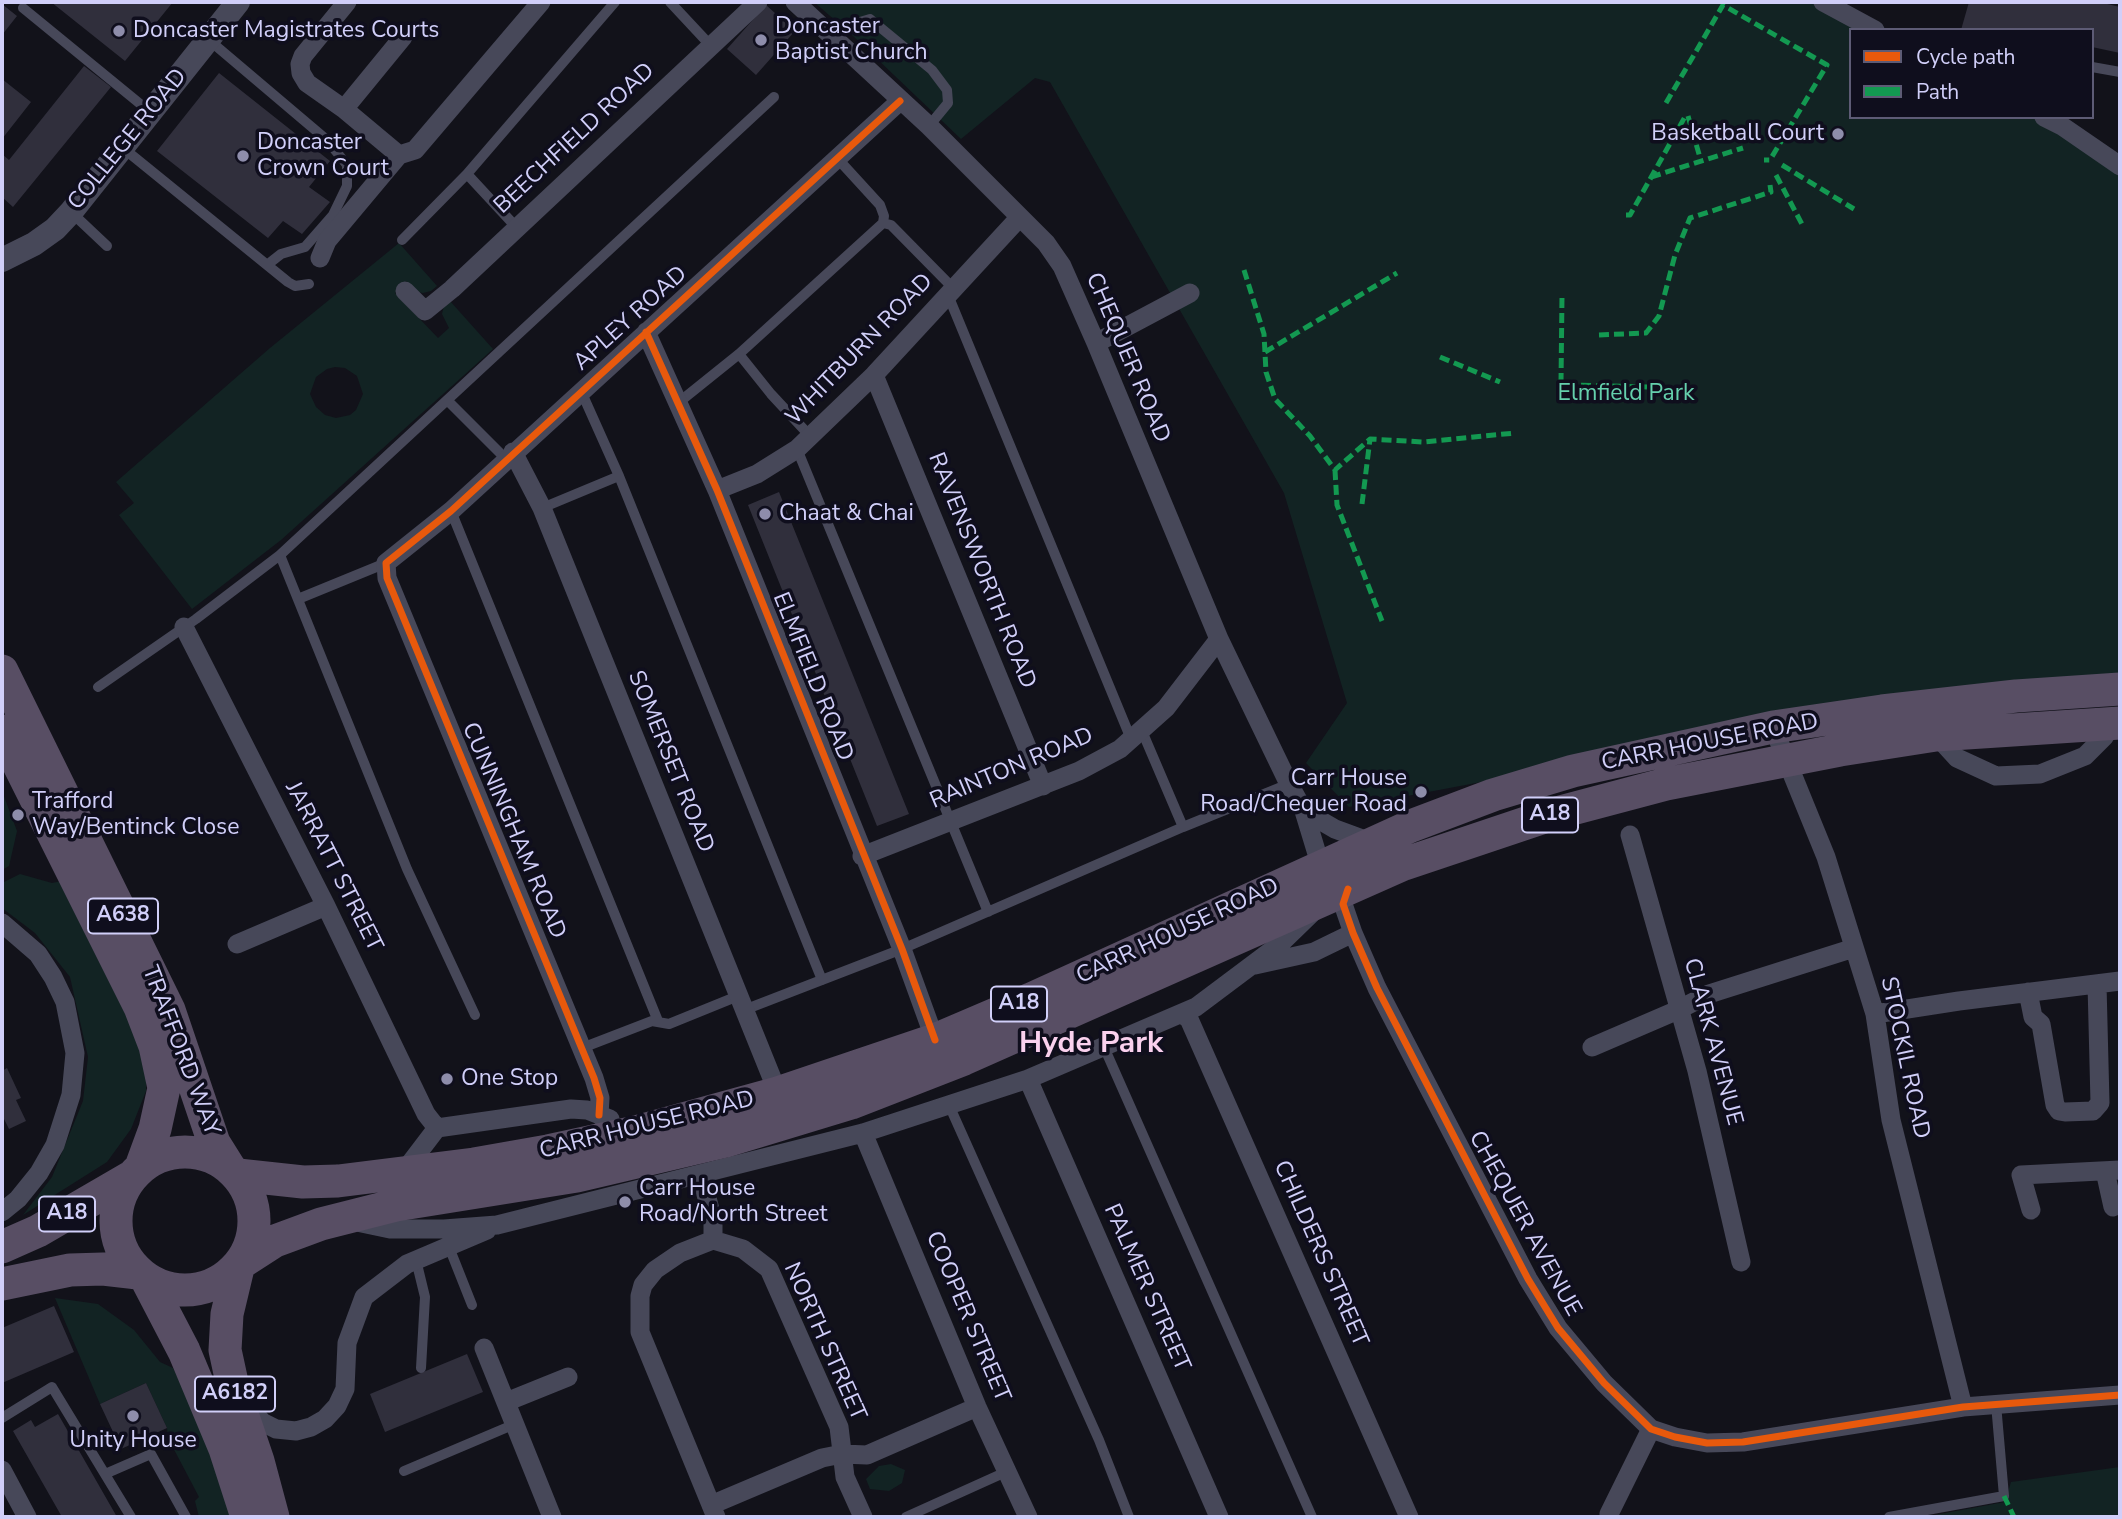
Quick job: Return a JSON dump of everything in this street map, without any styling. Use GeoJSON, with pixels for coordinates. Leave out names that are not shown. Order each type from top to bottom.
{"type":"FeatureCollection","features":[{"type":"Feature","properties":{"kind":"highway","name":"TRAFFORD WAY"},"geometry":{"type":"LineString","coordinates":[[2,671],[169,1010],[215,1143],[234,1171]]}},
{"type":"Feature","properties":{"kind":"highway","name":"CARR HOUSE ROAD"},"geometry":{"type":"LineString","coordinates":[[234,1171],[303,1182],[338,1181],[402,1174],[548,1151],[636,1132],[778,1093],[935,1040],[1373,843],[1493,795],[1573,771],[1773,727],[2003,697],[2120,689]]}},
{"type":"Feature","properties":{"kind":"highway","name":"CARR HOUSE ROAD"},"geometry":{"type":"LineString","coordinates":[[241,1264],[275,1241],[341,1219],[396,1205],[577,1176],[726,1140],[851,1103],[964,1059],[1404,864],[1553,814],[1667,784],[1786,760],[1936,735],[2117,723]]}},
{"type":"Feature","properties":{"kind":"highway","name":"TRAFFORD WAY"},"geometry":{"type":"LineString","coordinates":[[2,731],[140,1007],[155,1046],[164,1088],[155,1129],[136,1172]]}},
{"type":"Feature","properties":{"kind":"highway"},"geometry":{"type":"LineString","coordinates":[[2,1284],[70,1270],[103,1269],[142,1277],[165,1288],[183,1290],[208,1287],[228,1278],[241,1264],[252,1243],[256,1221],[249,1192],[234,1171],[205,1154],[174,1152],[155,1158],[136,1172],[118,1203],[116,1227],[122,1251],[142,1277]]}},
{"type":"Feature","properties":{"kind":"highway","name":"A18"},"geometry":{"type":"LineString","coordinates":[[2,1247],[38,1231],[136,1172]]}},
{"type":"Feature","properties":{"kind":"highway","name":"A6182"},"geometry":{"type":"LineString","coordinates":[[241,1264],[227,1314],[225,1342],[233,1387],[258,1461],[273,1517]]}},
{"type":"Feature","properties":{"kind":"highway","name":"A6182"},"geometry":{"type":"LineString","coordinates":[[142,1277],[184,1351],[225,1448],[247,1517]]}},
{"type":"Feature","properties":{"kind":"street","name":"COLLEGE ROAD"},"geometry":{"type":"LineString","coordinates":[[2,260],[34,244],[55,229],[71,212],[239,2]]}},
{"type":"Feature","properties":{"kind":"street"},"geometry":{"type":"LineString","coordinates":[[347,2],[303,56],[301,73],[307,83],[344,109],[399,155]]}},
{"type":"Feature","properties":{"kind":"street"},"geometry":{"type":"LineString","coordinates":[[320,258],[327,241],[399,155],[415,150],[541,2]]}},
{"type":"Feature","properties":{"kind":"street","name":"BEECHFIELD ROAD"},"geometry":{"type":"LineString","coordinates":[[405,292],[431,319],[517,228],[758,2]]}},
{"type":"Feature","properties":{"kind":"street","name":"CHEQUER ROAD"},"geometry":{"type":"LineString","coordinates":[[795,2],[929,126],[1046,243],[1062,266],[1219,639],[1304,811],[1321,867]]}},
{"type":"Feature","properties":{"kind":"street"},"geometry":{"type":"LineString","coordinates":[[1823,2],[1871,28]]}},
{"type":"Feature","properties":{"kind":"street"},"geometry":{"type":"LineString","coordinates":[[344,109],[403,37]]}},
{"type":"Feature","properties":{"kind":"street","name":"APLEY ROAD"},"geometry":{"type":"LineString","coordinates":[[386,563],[451,511],[900,101]]}},
{"type":"Feature","properties":{"kind":"street"},"geometry":{"type":"LineString","coordinates":[[2057,120],[2120,166]]}},
{"type":"Feature","properties":{"kind":"street","name":"WHITBURN ROAD"},"geometry":{"type":"LineString","coordinates":[[717,490],[757,474],[803,443],[874,375],[1020,218]]}},
{"type":"Feature","properties":{"kind":"street"},"geometry":{"type":"LineString","coordinates":[[1096,343],[1190,293]]}},
{"type":"Feature","properties":{"kind":"street","name":"ELMFIELD ROAD"},"geometry":{"type":"LineString","coordinates":[[646,332],[717,490],[862,856],[902,949],[935,1040]]}},
{"type":"Feature","properties":{"kind":"street","name":"RAVENSWORTH ROAD"},"geometry":{"type":"LineString","coordinates":[[874,375],[1043,786]]}},
{"type":"Feature","properties":{"kind":"street","name":"SOMERSET ROAD"},"geometry":{"type":"LineString","coordinates":[[510,455],[542,508],[778,1093]]}},
{"type":"Feature","properties":{"kind":"street","name":"CUNNINGHAM ROAD"},"geometry":{"type":"LineString","coordinates":[[386,563],[387,578],[582,1048],[600,1098],[599,1115]]}},
{"type":"Feature","properties":{"kind":"street","name":"JARRATT STREET"},"geometry":{"type":"LineString","coordinates":[[184,627],[326,906],[426,1114],[437,1128]]}},
{"type":"Feature","properties":{"kind":"street","name":"RAINTON ROAD"},"geometry":{"type":"LineString","coordinates":[[862,856],[1100,761],[1136,735],[1166,708],[1219,639]]}},
{"type":"Feature","properties":{"kind":"street","name":"CARR HOUSE ROAD"},"geometry":{"type":"LineString","coordinates":[[1936,735],[1957,758],[1996,776],[2040,774],[2084,756],[2117,723]]}},
{"type":"Feature","properties":{"kind":"street","name":"STOCKIL ROAD"},"geometry":{"type":"LineString","coordinates":[[1773,727],[1826,857],[1875,1014],[1894,1133],[1962,1407]]}},
{"type":"Feature","properties":{"kind":"street"},"geometry":{"type":"LineString","coordinates":[[1304,811],[1335,829],[1373,843]]}},
{"type":"Feature","properties":{"kind":"street","name":"CLARK AVENUE"},"geometry":{"type":"LineString","coordinates":[[1630,835],[1697,1071],[1741,1262]]}},
{"type":"Feature","properties":{"kind":"street"},"geometry":{"type":"LineString","coordinates":[[341,1219],[395,1229],[497,1225],[863,1133],[949,1105],[1028,1079],[1182,1014],[1207,1000],[1252,965],[1335,895]]}},
{"type":"Feature","properties":{"kind":"street","name":"CHEQUER AVENUE"},"geometry":{"type":"LineString","coordinates":[[1335,895],[1343,904],[1383,1000],[1528,1279],[1552,1318],[1604,1384],[1651,1429],[1707,1443],[1743,1442],[1962,1407],[2120,1395]]}},
{"type":"Feature","properties":{"kind":"street"},"geometry":{"type":"LineString","coordinates":[[237,944],[326,906]]}},
{"type":"Feature","properties":{"kind":"street"},"geometry":{"type":"LineString","coordinates":[[2,923],[38,954],[53,977],[65,1002],[75,1053],[71,1095],[55,1145],[39,1173],[18,1199],[2,1212]]}},
{"type":"Feature","properties":{"kind":"street"},"geometry":{"type":"LineString","coordinates":[[1252,965],[1314,953],[1353,933]]}},
{"type":"Feature","properties":{"kind":"street"},"geometry":{"type":"LineString","coordinates":[[1592,1047],[1709,994],[1854,948]]}},
{"type":"Feature","properties":{"kind":"street"},"geometry":{"type":"LineString","coordinates":[[1875,1014],[2120,981]]}},
{"type":"Feature","properties":{"kind":"street"},"geometry":{"type":"LineString","coordinates":[[2028,992],[2033,1017],[2041,1024],[2055,1105],[2059,1111],[2065,1112],[2093,1111],[2100,1103],[2097,984]]}},
{"type":"Feature","properties":{"kind":"street","name":"CHILDERS STREET"},"geometry":{"type":"LineString","coordinates":[[1182,1014],[1189,1019],[1409,1517]]}},
{"type":"Feature","properties":{"kind":"street","name":"PALMER STREET"},"geometry":{"type":"LineString","coordinates":[[1028,1079],[1219,1517]]}},
{"type":"Feature","properties":{"kind":"street"},"geometry":{"type":"LineString","coordinates":[[402,1174],[437,1128],[571,1109],[587,1110],[636,1132]]}},
{"type":"Feature","properties":{"kind":"street","name":"COOPER STREET"},"geometry":{"type":"LineString","coordinates":[[863,1133],[977,1407],[1009,1471],[1028,1517]]}},
{"type":"Feature","properties":{"kind":"street"},"geometry":{"type":"LineString","coordinates":[[2031,1210],[2021,1175],[2113,1170],[2113,1206]]}},
{"type":"Feature","properties":{"kind":"street"},"geometry":{"type":"LineString","coordinates":[[701,1175],[713,1221],[713,1240],[680,1253],[656,1270],[643,1285],[639,1332],[714,1511],[822,1458],[842,1454]]}},
{"type":"Feature","properties":{"kind":"street"},"geometry":{"type":"LineString","coordinates":[[233,1387],[262,1422],[276,1429],[296,1431],[325,1419],[337,1406],[345,1389],[347,1343],[364,1297],[396,1271],[415,1260],[497,1225]]}},
{"type":"Feature","properties":{"kind":"street"},"geometry":{"type":"LineString","coordinates":[[395,1229],[403,1242],[404,1252],[396,1271]]}},
{"type":"Feature","properties":{"kind":"street","name":"NORTH STREET"},"geometry":{"type":"LineString","coordinates":[[713,1240],[743,1249],[769,1269],[839,1427],[845,1477],[863,1517]]}},
{"type":"Feature","properties":{"kind":"street"},"geometry":{"type":"LineString","coordinates":[[484,1348],[552,1517]]}},
{"type":"Feature","properties":{"kind":"street"},"geometry":{"type":"LineString","coordinates":[[506,1402],[568,1377]]}},
{"type":"Feature","properties":{"kind":"street","name":"NORTH STREET"},"geometry":{"type":"LineString","coordinates":[[842,1454],[867,1455],[977,1407]]}},
{"type":"Feature","properties":{"kind":"street"},"geometry":{"type":"LineString","coordinates":[[1609,1514],[1651,1429]]}},
{"type":"Feature","properties":{"kind":"street"},"geometry":{"type":"LineString","coordinates":[[2,1470],[27,1517]]}},
{"type":"Feature","properties":{"kind":"lane"},"geometry":{"type":"LineString","coordinates":[[402,240],[467,174],[615,2]]}},
{"type":"Feature","properties":{"kind":"lane"},"geometry":{"type":"LineString","coordinates":[[670,2],[711,46]]}},
{"type":"Feature","properties":{"kind":"lane"},"geometry":{"type":"LineString","coordinates":[[23,8],[150,112]]}},
{"type":"Feature","properties":{"kind":"lane"},"geometry":{"type":"LineString","coordinates":[[836,38],[850,25],[870,19],[932,70],[947,90],[948,103],[929,126]]}},
{"type":"Feature","properties":{"kind":"lane"},"geometry":{"type":"LineString","coordinates":[[209,39],[327,140],[347,165],[347,186],[333,215],[304,247],[281,254],[267,265]]}},
{"type":"Feature","properties":{"kind":"lane"},"geometry":{"type":"LineString","coordinates":[[2094,67],[2120,72]]}},
{"type":"Feature","properties":{"kind":"lane"},"geometry":{"type":"LineString","coordinates":[[98,687],[280,555],[774,97]]}},
{"type":"Feature","properties":{"kind":"lane"},"geometry":{"type":"LineString","coordinates":[[123,148],[295,286],[309,284]]}},
{"type":"Feature","properties":{"kind":"lane"},"geometry":{"type":"LineString","coordinates":[[678,403],[739,354],[883,223],[884,216],[880,205],[837,158]]}},
{"type":"Feature","properties":{"kind":"lane"},"geometry":{"type":"LineString","coordinates":[[467,174],[517,228]]}},
{"type":"Feature","properties":{"kind":"lane"},"geometry":{"type":"LineString","coordinates":[[71,212],[107,246]]}},
{"type":"Feature","properties":{"kind":"lane"},"geometry":{"type":"LineString","coordinates":[[883,223],[891,225],[951,292],[1136,735],[1183,827]]}},
{"type":"Feature","properties":{"kind":"lane"},"geometry":{"type":"LineString","coordinates":[[739,354],[771,394],[803,443],[950,822],[988,912]]}},
{"type":"Feature","properties":{"kind":"lane"},"geometry":{"type":"LineString","coordinates":[[580,391],[619,477],[822,980]]}},
{"type":"Feature","properties":{"kind":"lane"},"geometry":{"type":"LineString","coordinates":[[447,400],[510,455]]}},
{"type":"Feature","properties":{"kind":"lane"},"geometry":{"type":"LineString","coordinates":[[542,508],[619,477]]}},
{"type":"Feature","properties":{"kind":"lane"},"geometry":{"type":"LineString","coordinates":[[451,511],[658,1021]]}},
{"type":"Feature","properties":{"kind":"lane"},"geometry":{"type":"LineString","coordinates":[[280,555],[407,869],[475,1015]]}},
{"type":"Feature","properties":{"kind":"lane"},"geometry":{"type":"LineString","coordinates":[[298,598],[386,563]]}},
{"type":"Feature","properties":{"kind":"lane"},"geometry":{"type":"LineString","coordinates":[[582,1048],[652,1021],[669,1024],[822,980],[902,949],[1289,784]]}},
{"type":"Feature","properties":{"kind":"lane"},"geometry":{"type":"LineString","coordinates":[[1104,1047],[1312,1517]]}},
{"type":"Feature","properties":{"kind":"lane"},"geometry":{"type":"LineString","coordinates":[[949,1105],[1099,1440],[1129,1517]]}},
{"type":"Feature","properties":{"kind":"lane"},"geometry":{"type":"LineString","coordinates":[[449,1247],[472,1305]]}},
{"type":"Feature","properties":{"kind":"lane"},"geometry":{"type":"LineString","coordinates":[[415,1260],[425,1297],[421,1368]]}},
{"type":"Feature","properties":{"kind":"lane"},"geometry":{"type":"LineString","coordinates":[[2,1418],[52,1387],[131,1517]]}},
{"type":"Feature","properties":{"kind":"lane"},"geometry":{"type":"LineString","coordinates":[[1889,1517],[2004,1496],[1996,1404]]}},
{"type":"Feature","properties":{"kind":"lane"},"geometry":{"type":"LineString","coordinates":[[404,1471],[514,1424]]}},
{"type":"Feature","properties":{"kind":"lane"},"geometry":{"type":"LineString","coordinates":[[105,1474],[152,1454],[186,1517]]}},
{"type":"Feature","properties":{"kind":"lane"},"geometry":{"type":"LineString","coordinates":[[906,1517],[1009,1471]]}},
{"type":"Feature","properties":{"kind":"green space","name":"Elmfield Park"},"geometry":{"type":"Polygon","coordinates":[[[814,2],[1823,2],[1871,28],[1849,28],[1849,119],[2039,119],[2120,167],[2120,689],[1772,727],[1349,807],[1306,763],[1347,703],[1284,493],[1050,82],[1035,78],[961,139],[814,2]]]}},
{"type":"Feature","properties":{"kind":"green space"},"geometry":{"type":"Polygon","coordinates":[[[399,243],[437,286],[423,293],[414,291],[406,281],[395,293],[438,338],[449,328],[442,314],[444,306],[450,301],[493,349],[281,540],[192,609],[119,515],[134,503],[116,482],[270,348],[399,243]],[[345,368],[327,369],[316,377],[310,394],[316,407],[325,415],[336,418],[350,415],[356,410],[363,394],[357,376],[345,368]]]}},
{"type":"Feature","properties":{"kind":"green space"},"geometry":{"type":"Polygon","coordinates":[[[2,791],[17,831],[9,866],[2,870],[2,791]]]}},
{"type":"Feature","properties":{"kind":"green space"},"geometry":{"type":"Polygon","coordinates":[[[20,874],[52,883],[62,881],[146,1054],[146,1091],[131,1129],[107,1162],[23,1215],[52,1177],[83,1101],[88,1057],[70,977],[35,933],[2,908],[2,883],[20,874]]]}},
{"type":"Feature","properties":{"kind":"green space"},"geometry":{"type":"Polygon","coordinates":[[[55,1298],[98,1304],[134,1330],[160,1362],[173,1368],[204,1430],[234,1517],[199,1517],[195,1501],[199,1497],[168,1438],[167,1428],[146,1383],[100,1404],[55,1298]]]}},
{"type":"Feature","properties":{"kind":"green space"},"geometry":{"type":"Polygon","coordinates":[[[891,1464],[905,1470],[902,1483],[889,1491],[870,1489],[866,1479],[879,1466],[891,1464]]]}},
{"type":"Feature","properties":{"kind":"green space"},"geometry":{"type":"Polygon","coordinates":[[[2120,1467],[2120,1517],[1924,1517],[2005,1502],[2011,1482],[2120,1467]]]}},
{"type":"Feature","properties":{"kind":"building","name":"Doncaster Magistrates Courts"},"geometry":{"type":"Polygon","coordinates":[[[51,2],[173,2],[125,61],[51,2]]]}},
{"type":"Feature","properties":{"kind":"building"},"geometry":{"type":"Polygon","coordinates":[[[1969,2],[2099,2],[2120,7],[2120,53],[2094,47],[2094,28],[1962,28],[1969,2]]]}},
{"type":"Feature","properties":{"kind":"building"},"geometry":{"type":"Polygon","coordinates":[[[2,4],[17,16],[2,35],[2,4]]]}},
{"type":"Feature","properties":{"kind":"building","name":"Doncaster Baptist Church"},"geometry":{"type":"Polygon","coordinates":[[[766,5],[795,31],[756,75],[727,49],[766,5]]]}},
{"type":"Feature","properties":{"kind":"building"},"geometry":{"type":"Polygon","coordinates":[[[84,66],[111,87],[13,207],[2,197],[2,154],[9,160],[84,66]]]}},
{"type":"Feature","properties":{"kind":"building","name":"Doncaster Crown Court"},"geometry":{"type":"Polygon","coordinates":[[[219,73],[330,161],[309,187],[330,202],[302,234],[283,221],[268,238],[157,151],[219,73]]]}},
{"type":"Feature","properties":{"kind":"building"},"geometry":{"type":"Polygon","coordinates":[[[2,79],[31,102],[2,139],[2,79]]]}},
{"type":"Feature","properties":{"kind":"building"},"geometry":{"type":"Polygon","coordinates":[[[779,492],[909,814],[877,826],[748,505],[779,492]]]}},
{"type":"Feature","properties":{"kind":"building"},"geometry":{"type":"Polygon","coordinates":[[[7,1068],[21,1098],[16,1100],[26,1121],[9,1129],[2,1115],[2,1071],[7,1068]]]}},
{"type":"Feature","properties":{"kind":"building"},"geometry":{"type":"Polygon","coordinates":[[[54,1306],[74,1352],[2,1383],[2,1328],[54,1306]]]}},
{"type":"Feature","properties":{"kind":"building"},"geometry":{"type":"Polygon","coordinates":[[[467,1354],[483,1392],[385,1432],[370,1394],[467,1354]]]}},
{"type":"Feature","properties":{"kind":"building","name":"Unity House"},"geometry":{"type":"Polygon","coordinates":[[[146,1383],[167,1428],[121,1449],[100,1404],[146,1383]]]}},
{"type":"Feature","properties":{"kind":"building"},"geometry":{"type":"Polygon","coordinates":[[[58,1414],[117,1517],[62,1517],[13,1431],[31,1420],[35,1427],[58,1414]]]}},
{"type":"Feature","properties":{"kind":"marked path"},"geometry":{"type":"LineString","coordinates":[[1666,103],[1723,5],[1827,65],[1770,160],[1764,160]]}},
{"type":"Feature","properties":{"kind":"marked path"},"geometry":{"type":"LineString","coordinates":[[1626,215],[1630,215],[1686,115]]}},
{"type":"Feature","properties":{"kind":"marked path"},"geometry":{"type":"LineString","coordinates":[[1688,116],[1701,161]]}},
{"type":"Feature","properties":{"kind":"marked path"},"geometry":{"type":"LineString","coordinates":[[1651,177],[1743,148]]}},
{"type":"Feature","properties":{"kind":"marked path"},"geometry":{"type":"LineString","coordinates":[[1782,165],[1854,209]]}},
{"type":"Feature","properties":{"kind":"marked path"},"geometry":{"type":"LineString","coordinates":[[1776,175],[1804,228]]}},
{"type":"Feature","properties":{"kind":"marked path"},"geometry":{"type":"LineString","coordinates":[[1599,335],[1646,333],[1659,316],[1675,255],[1690,218],[1771,192],[1770,185]]}},
{"type":"Feature","properties":{"kind":"marked path"},"geometry":{"type":"LineString","coordinates":[[1244,270],[1264,334],[1266,372],[1275,399],[1310,436],[1335,470],[1370,439],[1423,442],[1515,433]]}},
{"type":"Feature","properties":{"kind":"marked path"},"geometry":{"type":"LineString","coordinates":[[1265,352],[1397,273]]}},
{"type":"Feature","properties":{"kind":"marked path"},"geometry":{"type":"LineString","coordinates":[[1561,383],[1562,296]]}},
{"type":"Feature","properties":{"kind":"marked path"},"geometry":{"type":"LineString","coordinates":[[1440,357],[1500,382]]}},
{"type":"Feature","properties":{"kind":"marked path"},"geometry":{"type":"LineString","coordinates":[[1566,385],[1647,387]]}},
{"type":"Feature","properties":{"kind":"marked path"},"geometry":{"type":"LineString","coordinates":[[1362,504],[1370,439]]}},
{"type":"Feature","properties":{"kind":"marked path"},"geometry":{"type":"LineString","coordinates":[[1335,470],[1337,505],[1382,621]]}},
{"type":"Feature","properties":{"kind":"marked path"},"geometry":{"type":"LineString","coordinates":[[2004,1496],[2014,1517]]}},
{"type":"Feature","properties":{"kind":"cycle path"},"geometry":{"type":"LineString","coordinates":[[599,1115],[600,1098],[594,1078],[387,578],[386,563],[451,511],[900,101]]}},
{"type":"Feature","properties":{"kind":"cycle path"},"geometry":{"type":"LineString","coordinates":[[646,332],[717,490],[902,949],[935,1040]]}},
{"type":"Feature","properties":{"kind":"cycle path"},"geometry":{"type":"LineString","coordinates":[[1348,889],[1343,904],[1377,988],[1528,1279],[1558,1328],[1604,1383],[1651,1429],[1707,1443],[1743,1442],[1963,1407],[2120,1395]]}},
{"type":"Feature","properties":{"kind":"place","name":"Doncaster Magistrates Courts"},"geometry":{"type":"Point","coordinates":[119,31]}},
{"type":"Feature","properties":{"kind":"place","name":"Doncaster Baptist Church"},"geometry":{"type":"Point","coordinates":[761,40]}},
{"type":"Feature","properties":{"kind":"place","name":"Basketball Court"},"geometry":{"type":"Point","coordinates":[1838,134]}},
{"type":"Feature","properties":{"kind":"place","name":"Doncaster Crown Court"},"geometry":{"type":"Point","coordinates":[243,156]}},
{"type":"Feature","properties":{"kind":"place","name":"Chaat & Chai"},"geometry":{"type":"Point","coordinates":[765,514]}},
{"type":"Feature","properties":{"kind":"place","name":"Carr House Road/Chequer Road"},"geometry":{"type":"Point","coordinates":[1421,792]}},
{"type":"Feature","properties":{"kind":"place","name":"Trafford Way/Bentinck Close"},"geometry":{"type":"Point","coordinates":[18,815]}},
{"type":"Feature","properties":{"kind":"place","name":"One Stop"},"geometry":{"type":"Point","coordinates":[447,1079]}},
{"type":"Feature","properties":{"kind":"place","name":"Carr House Road/North Street"},"geometry":{"type":"Point","coordinates":[625,1202]}},
{"type":"Feature","properties":{"kind":"place","name":"Unity House"},"geometry":{"type":"Point","coordinates":[133,1416]}},
{"type":"Feature","properties":{"kind":"district","name":"Hyde Park"},"geometry":{"type":"Point","coordinates":[1091,1045]}}]}
